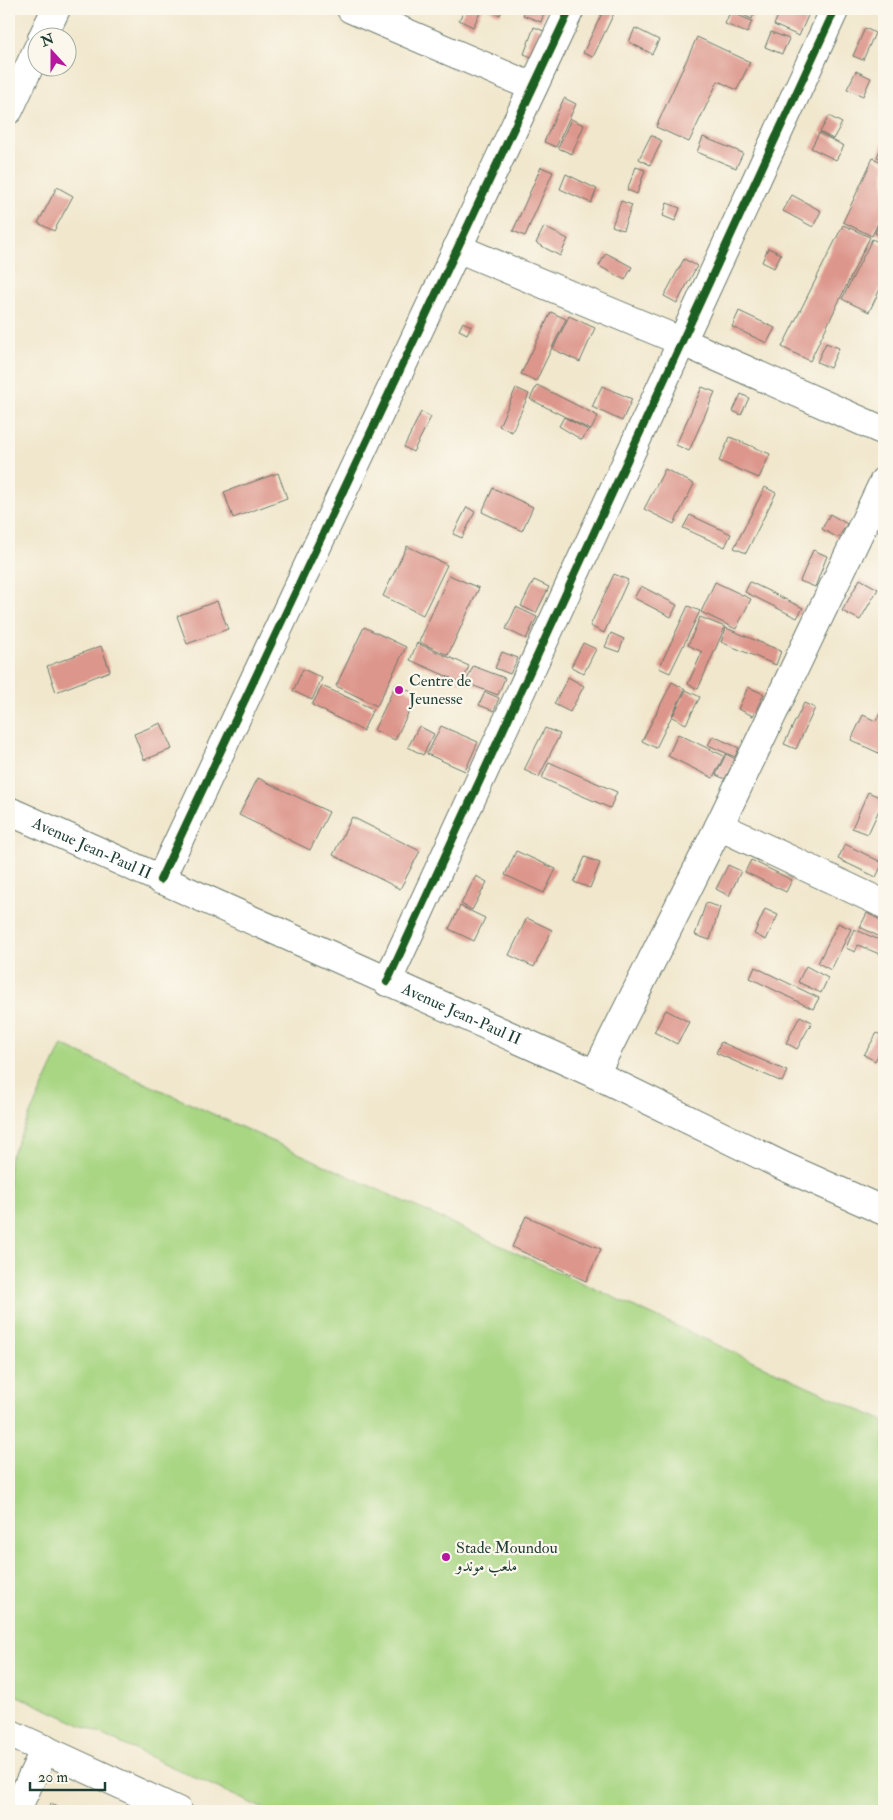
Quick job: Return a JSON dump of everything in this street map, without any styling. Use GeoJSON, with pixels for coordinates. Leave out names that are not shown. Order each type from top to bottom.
{"type":"FeatureCollection","features":[{"type":"Feature","properties":{"kind":"street"},"geometry":{"type":"LineString","coordinates":[[47,28],[56,9]]}},
{"type":"Feature","properties":{"kind":"street"},"geometry":{"type":"LineString","coordinates":[[351,9],[533,87]]}},
{"type":"Feature","properties":{"kind":"street"},"geometry":{"type":"LineString","coordinates":[[160,880],[570,9]]}},
{"type":"Feature","properties":{"kind":"street"},"geometry":{"type":"LineString","coordinates":[[387,982],[835,9]]}},
{"type":"Feature","properties":{"kind":"street"},"geometry":{"type":"LineString","coordinates":[[9,110],[28,69]]}},
{"type":"Feature","properties":{"kind":"street"},"geometry":{"type":"LineString","coordinates":[[457,248],[683,342],[884,430]]}},
{"type":"Feature","properties":{"kind":"street"},"geometry":{"type":"LineString","coordinates":[[595,1074],[719,826],[884,480]]}},
{"type":"Feature","properties":{"kind":"street","name":"Avenue Jean-Paul II"},"geometry":{"type":"LineString","coordinates":[[9,811],[595,1074],[783,1166],[884,1211]]}},
{"type":"Feature","properties":{"kind":"street"},"geometry":{"type":"LineString","coordinates":[[719,826],[884,904]]}},
{"type":"Feature","properties":{"kind":"street"},"geometry":{"type":"LineString","coordinates":[[9,1733],[178,1811]]}},
{"type":"Feature","properties":{"kind":"street"},"geometry":{"type":"LineString","coordinates":[[16,1811],[45,1750]]}},
{"type":"Feature","properties":{"kind":"green space","name":"Stade Moundou ملعب موندو"},"geometry":{"type":"Polygon","coordinates":[[[62,1045],[884,1421],[884,1796],[877,1811],[268,1811],[9,1692],[9,1160],[62,1045]]]}},
{"type":"Feature","properties":{"kind":"building"},"geometry":{"type":"Polygon","coordinates":[[[465,9],[482,9],[473,27],[459,20],[465,9]]]}},
{"type":"Feature","properties":{"kind":"building"},"geometry":{"type":"Polygon","coordinates":[[[488,9],[503,9],[500,15],[488,9]]]}},
{"type":"Feature","properties":{"kind":"building"},"geometry":{"type":"Polygon","coordinates":[[[525,9],[545,9],[541,22],[523,15],[525,9]]]}},
{"type":"Feature","properties":{"kind":"building"},"geometry":{"type":"Polygon","coordinates":[[[604,9],[616,9],[593,57],[583,53],[604,9]]]}},
{"type":"Feature","properties":{"kind":"building"},"geometry":{"type":"Polygon","coordinates":[[[729,9],[756,9],[752,19],[729,9]]]}},
{"type":"Feature","properties":{"kind":"building"},"geometry":{"type":"Polygon","coordinates":[[[781,9],[811,9],[799,36],[774,25],[781,9]]]}},
{"type":"Feature","properties":{"kind":"building"},"geometry":{"type":"Polygon","coordinates":[[[730,12],[752,21],[747,33],[725,24],[730,12]]]}},
{"type":"Feature","properties":{"kind":"building"},"geometry":{"type":"Polygon","coordinates":[[[534,27],[549,33],[539,60],[524,54],[534,27]]]}},
{"type":"Feature","properties":{"kind":"building"},"geometry":{"type":"Polygon","coordinates":[[[635,28],[659,40],[652,54],[629,42],[635,28]]]}},
{"type":"Feature","properties":{"kind":"building"},"geometry":{"type":"Polygon","coordinates":[[[865,28],[875,33],[863,60],[853,56],[865,28]]]}},
{"type":"Feature","properties":{"kind":"building"},"geometry":{"type":"Polygon","coordinates":[[[771,32],[789,39],[782,54],[765,47],[771,32]]]}},
{"type":"Feature","properties":{"kind":"building"},"geometry":{"type":"Polygon","coordinates":[[[697,37],[750,62],[737,90],[718,81],[689,142],[656,127],[697,37]]]}},
{"type":"Feature","properties":{"kind":"building"},"geometry":{"type":"Polygon","coordinates":[[[856,71],[871,78],[863,96],[847,89],[856,71]]]}},
{"type":"Feature","properties":{"kind":"building"},"geometry":{"type":"Polygon","coordinates":[[[564,98],[576,104],[556,147],[544,142],[564,98]]]}},
{"type":"Feature","properties":{"kind":"building"},"geometry":{"type":"Polygon","coordinates":[[[829,116],[842,123],[833,139],[820,132],[829,116]]]}},
{"type":"Feature","properties":{"kind":"building"},"geometry":{"type":"Polygon","coordinates":[[[571,119],[584,125],[572,154],[558,148],[571,119]]]}},
{"type":"Feature","properties":{"kind":"building"},"geometry":{"type":"Polygon","coordinates":[[[819,133],[844,146],[836,160],[811,148],[819,133]]]}},
{"type":"Feature","properties":{"kind":"building"},"geometry":{"type":"Polygon","coordinates":[[[651,135],[662,141],[650,165],[639,159],[651,135]]]}},
{"type":"Feature","properties":{"kind":"building"},"geometry":{"type":"Polygon","coordinates":[[[703,137],[743,153],[736,168],[697,152],[703,137]]]}},
{"type":"Feature","properties":{"kind":"building"},"geometry":{"type":"Polygon","coordinates":[[[884,140],[884,160],[877,157],[884,140]]]}},
{"type":"Feature","properties":{"kind":"building"},"geometry":{"type":"Polygon","coordinates":[[[873,158],[884,163],[884,210],[872,236],[843,222],[873,158]]]}},
{"type":"Feature","properties":{"kind":"building"},"geometry":{"type":"Polygon","coordinates":[[[541,167],[553,172],[525,236],[513,231],[541,167]]]}},
{"type":"Feature","properties":{"kind":"building"},"geometry":{"type":"Polygon","coordinates":[[[636,167],[645,170],[637,194],[627,190],[636,167]]]}},
{"type":"Feature","properties":{"kind":"building"},"geometry":{"type":"Polygon","coordinates":[[[566,174],[597,189],[591,203],[560,189],[566,174]]]}},
{"type":"Feature","properties":{"kind":"building"},"geometry":{"type":"Polygon","coordinates":[[[57,187],[73,196],[54,231],[38,223],[57,187]]]}},
{"type":"Feature","properties":{"kind":"building"},"geometry":{"type":"Polygon","coordinates":[[[792,195],[821,211],[813,227],[783,211],[792,195]]]}},
{"type":"Feature","properties":{"kind":"building"},"geometry":{"type":"Polygon","coordinates":[[[621,201],[632,205],[623,230],[612,226],[621,201]]]}},
{"type":"Feature","properties":{"kind":"building"},"geometry":{"type":"Polygon","coordinates":[[[667,203],[680,208],[675,221],[663,216],[667,203]]]}},
{"type":"Feature","properties":{"kind":"building"},"geometry":{"type":"Polygon","coordinates":[[[884,213],[884,237],[875,233],[884,213]]]}},
{"type":"Feature","properties":{"kind":"building"},"geometry":{"type":"Polygon","coordinates":[[[843,225],[870,237],[810,361],[782,347],[843,225]]]}},
{"type":"Feature","properties":{"kind":"building"},"geometry":{"type":"Polygon","coordinates":[[[544,227],[568,239],[560,256],[536,243],[544,227]]]}},
{"type":"Feature","properties":{"kind":"building"},"geometry":{"type":"Polygon","coordinates":[[[872,239],[884,245],[884,281],[869,312],[842,299],[872,239]]]}},
{"type":"Feature","properties":{"kind":"building"},"geometry":{"type":"Polygon","coordinates":[[[768,248],[781,254],[774,268],[762,262],[768,248]]]}},
{"type":"Feature","properties":{"kind":"building"},"geometry":{"type":"Polygon","coordinates":[[[606,253],[632,267],[625,280],[599,266],[606,253]]]}},
{"type":"Feature","properties":{"kind":"building"},"geometry":{"type":"Polygon","coordinates":[[[684,259],[697,266],[677,303],[664,296],[684,259]]]}},
{"type":"Feature","properties":{"kind":"building"},"geometry":{"type":"Polygon","coordinates":[[[739,311],[775,328],[767,343],[732,327],[739,311]]]}},
{"type":"Feature","properties":{"kind":"building"},"geometry":{"type":"Polygon","coordinates":[[[551,312],[566,319],[536,381],[521,374],[551,312]]]}},
{"type":"Feature","properties":{"kind":"building"},"geometry":{"type":"Polygon","coordinates":[[[569,316],[595,328],[580,362],[553,349],[569,316]]]}},
{"type":"Feature","properties":{"kind":"building"},"geometry":{"type":"Polygon","coordinates":[[[463,322],[471,326],[467,334],[459,330],[463,322]]]}},
{"type":"Feature","properties":{"kind":"building"},"geometry":{"type":"Polygon","coordinates":[[[826,343],[839,348],[830,368],[817,362],[826,343]]]}},
{"type":"Feature","properties":{"kind":"building"},"geometry":{"type":"Polygon","coordinates":[[[537,385],[598,416],[591,430],[530,399],[537,385]]]}},
{"type":"Feature","properties":{"kind":"building"},"geometry":{"type":"Polygon","coordinates":[[[602,386],[632,399],[622,421],[592,407],[602,386]]]}},
{"type":"Feature","properties":{"kind":"building"},"geometry":{"type":"Polygon","coordinates":[[[702,387],[715,392],[689,451],[676,445],[702,387]]]}},
{"type":"Feature","properties":{"kind":"building"},"geometry":{"type":"Polygon","coordinates":[[[516,388],[529,394],[512,432],[499,426],[516,388]]]}},
{"type":"Feature","properties":{"kind":"building"},"geometry":{"type":"Polygon","coordinates":[[[741,394],[749,398],[741,415],[733,411],[741,394]]]}},
{"type":"Feature","properties":{"kind":"building"},"geometry":{"type":"Polygon","coordinates":[[[421,412],[431,417],[413,452],[404,447],[421,412]]]}},
{"type":"Feature","properties":{"kind":"building"},"geometry":{"type":"Polygon","coordinates":[[[564,417],[588,430],[582,440],[559,426],[564,417]]]}},
{"type":"Feature","properties":{"kind":"building"},"geometry":{"type":"Polygon","coordinates":[[[730,437],[770,454],[759,478],[719,461],[730,437]]]}},
{"type":"Feature","properties":{"kind":"building"},"geometry":{"type":"Polygon","coordinates":[[[665,469],[694,484],[674,524],[644,509],[665,469]]]}},
{"type":"Feature","properties":{"kind":"building"},"geometry":{"type":"Polygon","coordinates":[[[278,473],[287,498],[233,518],[224,492],[278,473]]]}},
{"type":"Feature","properties":{"kind":"building"},"geometry":{"type":"Polygon","coordinates":[[[765,487],[776,493],[746,553],[734,548],[765,487]]]}},
{"type":"Feature","properties":{"kind":"building"},"geometry":{"type":"Polygon","coordinates":[[[493,488],[533,507],[522,531],[482,512],[493,488]]]}},
{"type":"Feature","properties":{"kind":"building"},"geometry":{"type":"Polygon","coordinates":[[[467,507],[475,512],[462,538],[453,534],[467,507]]]}},
{"type":"Feature","properties":{"kind":"building"},"geometry":{"type":"Polygon","coordinates":[[[830,514],[847,524],[838,538],[822,529],[830,514]]]}},
{"type":"Feature","properties":{"kind":"building"},"geometry":{"type":"Polygon","coordinates":[[[690,515],[731,534],[725,547],[683,528],[690,515]]]}},
{"type":"Feature","properties":{"kind":"building"},"geometry":{"type":"Polygon","coordinates":[[[407,546],[447,565],[423,615],[383,596],[407,546]]]}},
{"type":"Feature","properties":{"kind":"building"},"geometry":{"type":"Polygon","coordinates":[[[813,550],[827,556],[815,587],[800,581],[813,550]]]}},
{"type":"Feature","properties":{"kind":"building"},"geometry":{"type":"Polygon","coordinates":[[[614,574],[628,580],[604,633],[590,626],[614,574]]]}},
{"type":"Feature","properties":{"kind":"building"},"geometry":{"type":"Polygon","coordinates":[[[449,575],[479,588],[448,655],[419,642],[449,575]]]}},
{"type":"Feature","properties":{"kind":"building"},"geometry":{"type":"Polygon","coordinates":[[[860,579],[878,589],[860,620],[842,611],[860,579]]]}},
{"type":"Feature","properties":{"kind":"building"},"geometry":{"type":"Polygon","coordinates":[[[534,580],[549,587],[536,613],[521,606],[534,580]]]}},
{"type":"Feature","properties":{"kind":"building"},"geometry":{"type":"Polygon","coordinates":[[[715,582],[751,599],[736,629],[701,612],[715,582]]]}},
{"type":"Feature","properties":{"kind":"building"},"geometry":{"type":"Polygon","coordinates":[[[750,582],[803,608],[797,618],[745,592],[750,582]]]}},
{"type":"Feature","properties":{"kind":"building"},"geometry":{"type":"Polygon","coordinates":[[[641,586],[677,605],[671,617],[634,598],[641,586]]]}},
{"type":"Feature","properties":{"kind":"building"},"geometry":{"type":"Polygon","coordinates":[[[217,601],[228,629],[187,644],[177,616],[217,601]]]}},
{"type":"Feature","properties":{"kind":"building"},"geometry":{"type":"Polygon","coordinates":[[[688,606],[700,611],[670,673],[659,668],[688,606]]]}},
{"type":"Feature","properties":{"kind":"building"},"geometry":{"type":"Polygon","coordinates":[[[516,607],[537,617],[526,639],[506,629],[516,607]]]}},
{"type":"Feature","properties":{"kind":"building"},"geometry":{"type":"Polygon","coordinates":[[[700,617],[725,627],[698,689],[688,684],[702,652],[688,645],[700,617]]]}},
{"type":"Feature","properties":{"kind":"building"},"geometry":{"type":"Polygon","coordinates":[[[364,627],[406,647],[377,706],[336,686],[364,627]]]}},
{"type":"Feature","properties":{"kind":"building"},"geometry":{"type":"Polygon","coordinates":[[[726,628],[781,651],[776,665],[721,642],[726,628]]]}},
{"type":"Feature","properties":{"kind":"building"},"geometry":{"type":"Polygon","coordinates":[[[611,633],[624,639],[619,652],[605,647],[611,633]]]}},
{"type":"Feature","properties":{"kind":"building"},"geometry":{"type":"Polygon","coordinates":[[[417,643],[469,666],[462,683],[410,660],[417,643]]]}},
{"type":"Feature","properties":{"kind":"building"},"geometry":{"type":"Polygon","coordinates":[[[583,643],[596,649],[584,673],[571,667],[583,643]]]}},
{"type":"Feature","properties":{"kind":"building"},"geometry":{"type":"Polygon","coordinates":[[[101,646],[110,671],[56,692],[47,666],[101,646]]]}},
{"type":"Feature","properties":{"kind":"building"},"geometry":{"type":"Polygon","coordinates":[[[502,652],[518,658],[510,674],[495,668],[502,652]]]}},
{"type":"Feature","properties":{"kind":"building"},"geometry":{"type":"Polygon","coordinates":[[[473,666],[505,678],[498,695],[466,683],[473,666]]]}},
{"type":"Feature","properties":{"kind":"building"},"geometry":{"type":"Polygon","coordinates":[[[303,669],[322,678],[312,700],[293,691],[303,669]]]}},
{"type":"Feature","properties":{"kind":"building"},"geometry":{"type":"Polygon","coordinates":[[[568,677],[584,686],[570,712],[554,704],[568,677]]]}},
{"type":"Feature","properties":{"kind":"building"},"geometry":{"type":"Polygon","coordinates":[[[672,682],[685,689],[656,748],[642,741],[672,682]]]}},
{"type":"Feature","properties":{"kind":"building"},"geometry":{"type":"Polygon","coordinates":[[[396,684],[417,695],[395,740],[374,730],[396,684]]]}},
{"type":"Feature","properties":{"kind":"building"},"geometry":{"type":"Polygon","coordinates":[[[322,686],[373,709],[363,731],[312,705],[322,686]]]}},
{"type":"Feature","properties":{"kind":"building"},"geometry":{"type":"Polygon","coordinates":[[[748,687],[764,694],[753,716],[738,709],[748,687]]]}},
{"type":"Feature","properties":{"kind":"building"},"geometry":{"type":"Polygon","coordinates":[[[686,690],[700,697],[686,724],[672,717],[686,690]]]}},
{"type":"Feature","properties":{"kind":"building"},"geometry":{"type":"Polygon","coordinates":[[[485,692],[499,698],[494,711],[479,705],[485,692]]]}},
{"type":"Feature","properties":{"kind":"building"},"geometry":{"type":"Polygon","coordinates":[[[804,703],[815,708],[796,749],[784,744],[804,703]]]}},
{"type":"Feature","properties":{"kind":"building"},"geometry":{"type":"Polygon","coordinates":[[[882,709],[884,710],[883,755],[851,740],[863,715],[876,721],[882,709]]]}},
{"type":"Feature","properties":{"kind":"building"},"geometry":{"type":"Polygon","coordinates":[[[161,723],[172,749],[144,760],[134,734],[161,723]]]}},
{"type":"Feature","properties":{"kind":"building"},"geometry":{"type":"Polygon","coordinates":[[[419,726],[434,734],[423,755],[408,747],[419,726]]]}},
{"type":"Feature","properties":{"kind":"building"},"geometry":{"type":"Polygon","coordinates":[[[441,726],[478,742],[465,771],[427,754],[441,726]]]}},
{"type":"Feature","properties":{"kind":"building"},"geometry":{"type":"Polygon","coordinates":[[[545,728],[560,734],[539,777],[524,770],[545,728]]]}},
{"type":"Feature","properties":{"kind":"building"},"geometry":{"type":"Polygon","coordinates":[[[678,734],[724,756],[713,778],[668,756],[678,734]]]}},
{"type":"Feature","properties":{"kind":"building"},"geometry":{"type":"Polygon","coordinates":[[[713,736],[739,748],[735,757],[708,745],[713,736]]]}},
{"type":"Feature","properties":{"kind":"building"},"geometry":{"type":"Polygon","coordinates":[[[726,754],[735,759],[725,779],[716,775],[726,754]]]}},
{"type":"Feature","properties":{"kind":"building"},"geometry":{"type":"Polygon","coordinates":[[[549,762],[617,792],[610,808],[542,778],[549,762]]]}},
{"type":"Feature","properties":{"kind":"building"},"geometry":{"type":"Polygon","coordinates":[[[258,778],[329,812],[310,850],[239,815],[258,778]]]}},
{"type":"Feature","properties":{"kind":"building"},"geometry":{"type":"Polygon","coordinates":[[[868,792],[884,799],[868,834],[852,828],[868,792]]]}},
{"type":"Feature","properties":{"kind":"building"},"geometry":{"type":"Polygon","coordinates":[[[352,817],[420,851],[400,889],[333,855],[352,817]]]}},
{"type":"Feature","properties":{"kind":"building"},"geometry":{"type":"Polygon","coordinates":[[[845,844],[883,863],[876,877],[838,859],[845,844]]]}},
{"type":"Feature","properties":{"kind":"building"},"geometry":{"type":"Polygon","coordinates":[[[516,851],[556,869],[544,893],[505,875],[516,851]]]}},
{"type":"Feature","properties":{"kind":"building"},"geometry":{"type":"Polygon","coordinates":[[[585,857],[600,863],[590,888],[574,882],[585,857]]]}},
{"type":"Feature","properties":{"kind":"building"},"geometry":{"type":"Polygon","coordinates":[[[751,860],[792,880],[786,892],[745,872],[751,860]]]}},
{"type":"Feature","properties":{"kind":"building"},"geometry":{"type":"Polygon","coordinates":[[[728,865],[741,871],[729,896],[716,889],[728,865]]]}},
{"type":"Feature","properties":{"kind":"building"},"geometry":{"type":"Polygon","coordinates":[[[476,876],[487,882],[472,910],[461,904],[476,876]]]}},
{"type":"Feature","properties":{"kind":"building"},"geometry":{"type":"Polygon","coordinates":[[[706,903],[720,907],[710,940],[695,935],[706,903]]]}},
{"type":"Feature","properties":{"kind":"building"},"geometry":{"type":"Polygon","coordinates":[[[460,906],[485,918],[474,941],[449,929],[460,906]]]}},
{"type":"Feature","properties":{"kind":"building"},"geometry":{"type":"Polygon","coordinates":[[[765,909],[778,915],[766,940],[754,934],[765,909]]]}},
{"type":"Feature","properties":{"kind":"building"},"geometry":{"type":"Polygon","coordinates":[[[867,913],[884,922],[884,939],[860,927],[867,913]]]}},
{"type":"Feature","properties":{"kind":"building"},"geometry":{"type":"Polygon","coordinates":[[[527,918],[552,930],[534,967],[509,955],[527,918]]]}},
{"type":"Feature","properties":{"kind":"building"},"geometry":{"type":"Polygon","coordinates":[[[838,923],[851,929],[831,970],[818,963],[838,923]]]}},
{"type":"Feature","properties":{"kind":"building"},"geometry":{"type":"Polygon","coordinates":[[[854,929],[884,942],[884,956],[858,945],[855,952],[846,948],[854,929]]]}},
{"type":"Feature","properties":{"kind":"building"},"geometry":{"type":"Polygon","coordinates":[[[806,966],[828,978],[821,993],[798,982],[806,966]]]}},
{"type":"Feature","properties":{"kind":"building"},"geometry":{"type":"Polygon","coordinates":[[[755,967],[819,998],[813,1009],[750,978],[755,967]]]}},
{"type":"Feature","properties":{"kind":"building"},"geometry":{"type":"Polygon","coordinates":[[[666,1010],[689,1022],[677,1044],[654,1032],[666,1010]]]}},
{"type":"Feature","properties":{"kind":"building"},"geometry":{"type":"Polygon","coordinates":[[[800,1016],[812,1022],[797,1049],[786,1043],[800,1016]]]}},
{"type":"Feature","properties":{"kind":"building"},"geometry":{"type":"Polygon","coordinates":[[[877,1033],[884,1037],[884,1044],[875,1061],[864,1055],[877,1033]]]}},
{"type":"Feature","properties":{"kind":"building"},"geometry":{"type":"Polygon","coordinates":[[[721,1042],[787,1071],[782,1082],[716,1053],[721,1042]]]}},
{"type":"Feature","properties":{"kind":"building"},"geometry":{"type":"Polygon","coordinates":[[[526,1216],[601,1249],[586,1281],[512,1247],[526,1216]]]}},
{"type":"Feature","properties":{"kind":"building"},"geometry":{"type":"Polygon","coordinates":[[[51,1804],[65,1811],[48,1811],[51,1804]]]}},
{"type":"Feature","properties":{"kind":"cycle path"},"geometry":{"type":"LineString","coordinates":[[160,880],[570,9]]}},
{"type":"Feature","properties":{"kind":"cycle path"},"geometry":{"type":"LineString","coordinates":[[387,982],[835,9]]}},
{"type":"Feature","properties":{"kind":"place","name":"Centre de Jeunesse"},"geometry":{"type":"Point","coordinates":[399,690]}},
{"type":"Feature","properties":{"kind":"place","name":"Stade Moundou ملعب موندو"},"geometry":{"type":"Point","coordinates":[446,1557]}}]}
